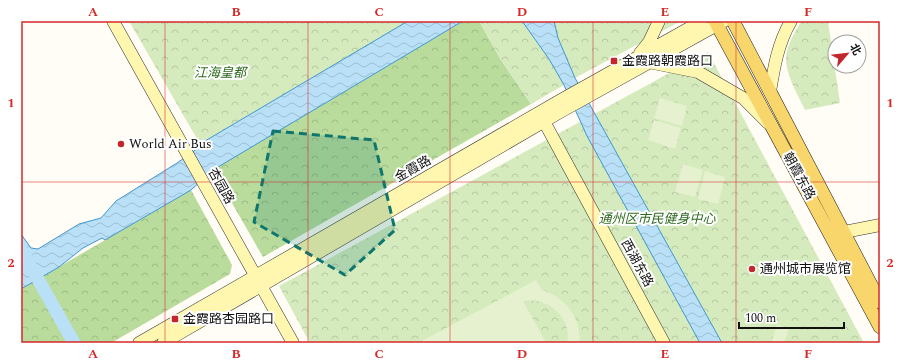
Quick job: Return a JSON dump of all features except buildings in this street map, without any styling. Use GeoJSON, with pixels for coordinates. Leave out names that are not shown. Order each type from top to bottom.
{"type":"FeatureCollection","features":[{"type":"Feature","properties":{"kind":"main road","name":"杏园路"},"geometry":{"type":"LineString","coordinates":[[113,21],[293,343]]}},
{"type":"Feature","properties":{"kind":"main road"},"geometry":{"type":"LineString","coordinates":[[636,58],[649,42],[659,21]]}},
{"type":"Feature","properties":{"kind":"main road","name":"金霞路"},"geometry":{"type":"LineString","coordinates":[[139,343],[258,280],[541,117],[561,105],[585,86],[702,21]]}},
{"type":"Feature","properties":{"kind":"main road","name":"朝霞东路"},"geometry":{"type":"LineString","coordinates":[[733,21],[770,92],[880,327]]}},
{"type":"Feature","properties":{"kind":"main road"},"geometry":{"type":"LineString","coordinates":[[770,92],[777,55],[783,34],[791,21]]}},
{"type":"Feature","properties":{"kind":"main road","name":"金霞路"},"geometry":{"type":"LineString","coordinates":[[561,105],[598,90],[719,22]]}},
{"type":"Feature","properties":{"kind":"main road","name":"朝霞东路"},"geometry":{"type":"LineString","coordinates":[[719,22],[773,128],[880,302]]}},
{"type":"Feature","properties":{"kind":"main road"},"geometry":{"type":"LineString","coordinates":[[648,62],[698,72],[742,98],[773,128]]}},
{"type":"Feature","properties":{"kind":"main road","name":"西湖东路"},"geometry":{"type":"LineString","coordinates":[[541,117],[664,343]]}},
{"type":"Feature","properties":{"kind":"main road"},"geometry":{"type":"LineString","coordinates":[[837,233],[880,225]]}},
{"type":"Feature","properties":{"kind":"main road","name":"金霞路"},"geometry":{"type":"LineString","coordinates":[[163,343],[258,280]]}},
{"type":"Feature","properties":{"kind":"highlighted area"},"geometry":{"type":"Polygon","coordinates":[[[273,131],[374,140],[395,230],[345,275],[254,222],[273,131]]]}},
{"type":"Feature","properties":{"kind":"green space","name":"江海皇都"},"geometry":{"type":"Polygon","coordinates":[[[129,21],[408,21],[200,144],[129,21]]]}},
{"type":"Feature","properties":{"kind":"green space"},"geometry":{"type":"Polygon","coordinates":[[[463,21],[479,21],[501,60],[531,104],[263,257],[213,170],[463,21]]]}},
{"type":"Feature","properties":{"kind":"green space"},"geometry":{"type":"Polygon","coordinates":[[[479,21],[522,21],[549,59],[564,85],[531,104],[501,60],[479,21]]]}},
{"type":"Feature","properties":{"kind":"green space"},"geometry":{"type":"Polygon","coordinates":[[[554,21],[681,21],[575,78],[558,38],[554,21]]]}},
{"type":"Feature","properties":{"kind":"green space"},"geometry":{"type":"Polygon","coordinates":[[[802,21],[828,21],[830,34],[827,34],[827,74],[836,74],[840,103],[805,110],[793,86],[788,73],[786,61],[787,51],[796,29],[802,21]]]}},
{"type":"Feature","properties":{"kind":"green space","name":"通州区市民健身中心"},"geometry":{"type":"Polygon","coordinates":[[[708,52],[864,343],[310,343],[279,286],[708,52]]]}},
{"type":"Feature","properties":{"kind":"green space"},"geometry":{"type":"Polygon","coordinates":[[[660,98],[687,106],[682,126],[654,118],[660,98]]]}},
{"type":"Feature","properties":{"kind":"green space"},"geometry":{"type":"Polygon","coordinates":[[[654,120],[681,128],[675,149],[648,140],[654,120]]]}},
{"type":"Feature","properties":{"kind":"green space"},"geometry":{"type":"Polygon","coordinates":[[[683,164],[703,170],[695,197],[675,192],[683,164]]]}},
{"type":"Feature","properties":{"kind":"green space"},"geometry":{"type":"Polygon","coordinates":[[[705,171],[725,177],[718,204],[698,199],[705,171]]]}},
{"type":"Feature","properties":{"kind":"green space"},"geometry":{"type":"Polygon","coordinates":[[[191,190],[232,265],[230,274],[111,343],[21,343],[21,289],[191,190]]]}},
{"type":"Feature","properties":{"kind":"green space"},"geometry":{"type":"Polygon","coordinates":[[[536,280],[542,290],[558,298],[575,317],[578,325],[579,343],[567,343],[568,334],[562,317],[549,306],[532,300],[523,301],[546,343],[418,343],[536,280]]]}},
{"type":"Feature","properties":{"kind":"green space"},"geometry":{"type":"Polygon","coordinates":[[[777,325],[789,328],[784,343],[771,343],[777,325]]]}},
{"type":"Feature","properties":{"kind":"water"},"geometry":{"type":"Polygon","coordinates":[[[408,21],[463,21],[213,170],[191,190],[105,240],[102,238],[83,248],[59,267],[21,289],[21,234],[31,248],[38,249],[79,224],[101,218],[116,201],[177,163],[201,146],[200,144],[408,21]]]}},
{"type":"Feature","properties":{"kind":"water"},"geometry":{"type":"Polygon","coordinates":[[[522,21],[554,21],[558,38],[575,78],[722,343],[700,343],[587,136],[564,85],[549,59],[522,21]]]}},
{"type":"Feature","properties":{"kind":"waterway"},"geometry":{"type":"LineString","coordinates":[[21,249],[74,343]]}},
{"type":"Feature","properties":{"kind":"place","name":"金霞路朝霞路口"},"geometry":{"type":"Point","coordinates":[614,61]}},
{"type":"Feature","properties":{"kind":"place","name":"World Air Bus"},"geometry":{"type":"Point","coordinates":[121,144]}},
{"type":"Feature","properties":{"kind":"place","name":"通州城市展览馆"},"geometry":{"type":"Point","coordinates":[752,269]}},
{"type":"Feature","properties":{"kind":"place","name":"金霞路杏园路口"},"geometry":{"type":"Point","coordinates":[175,319]}}]}
